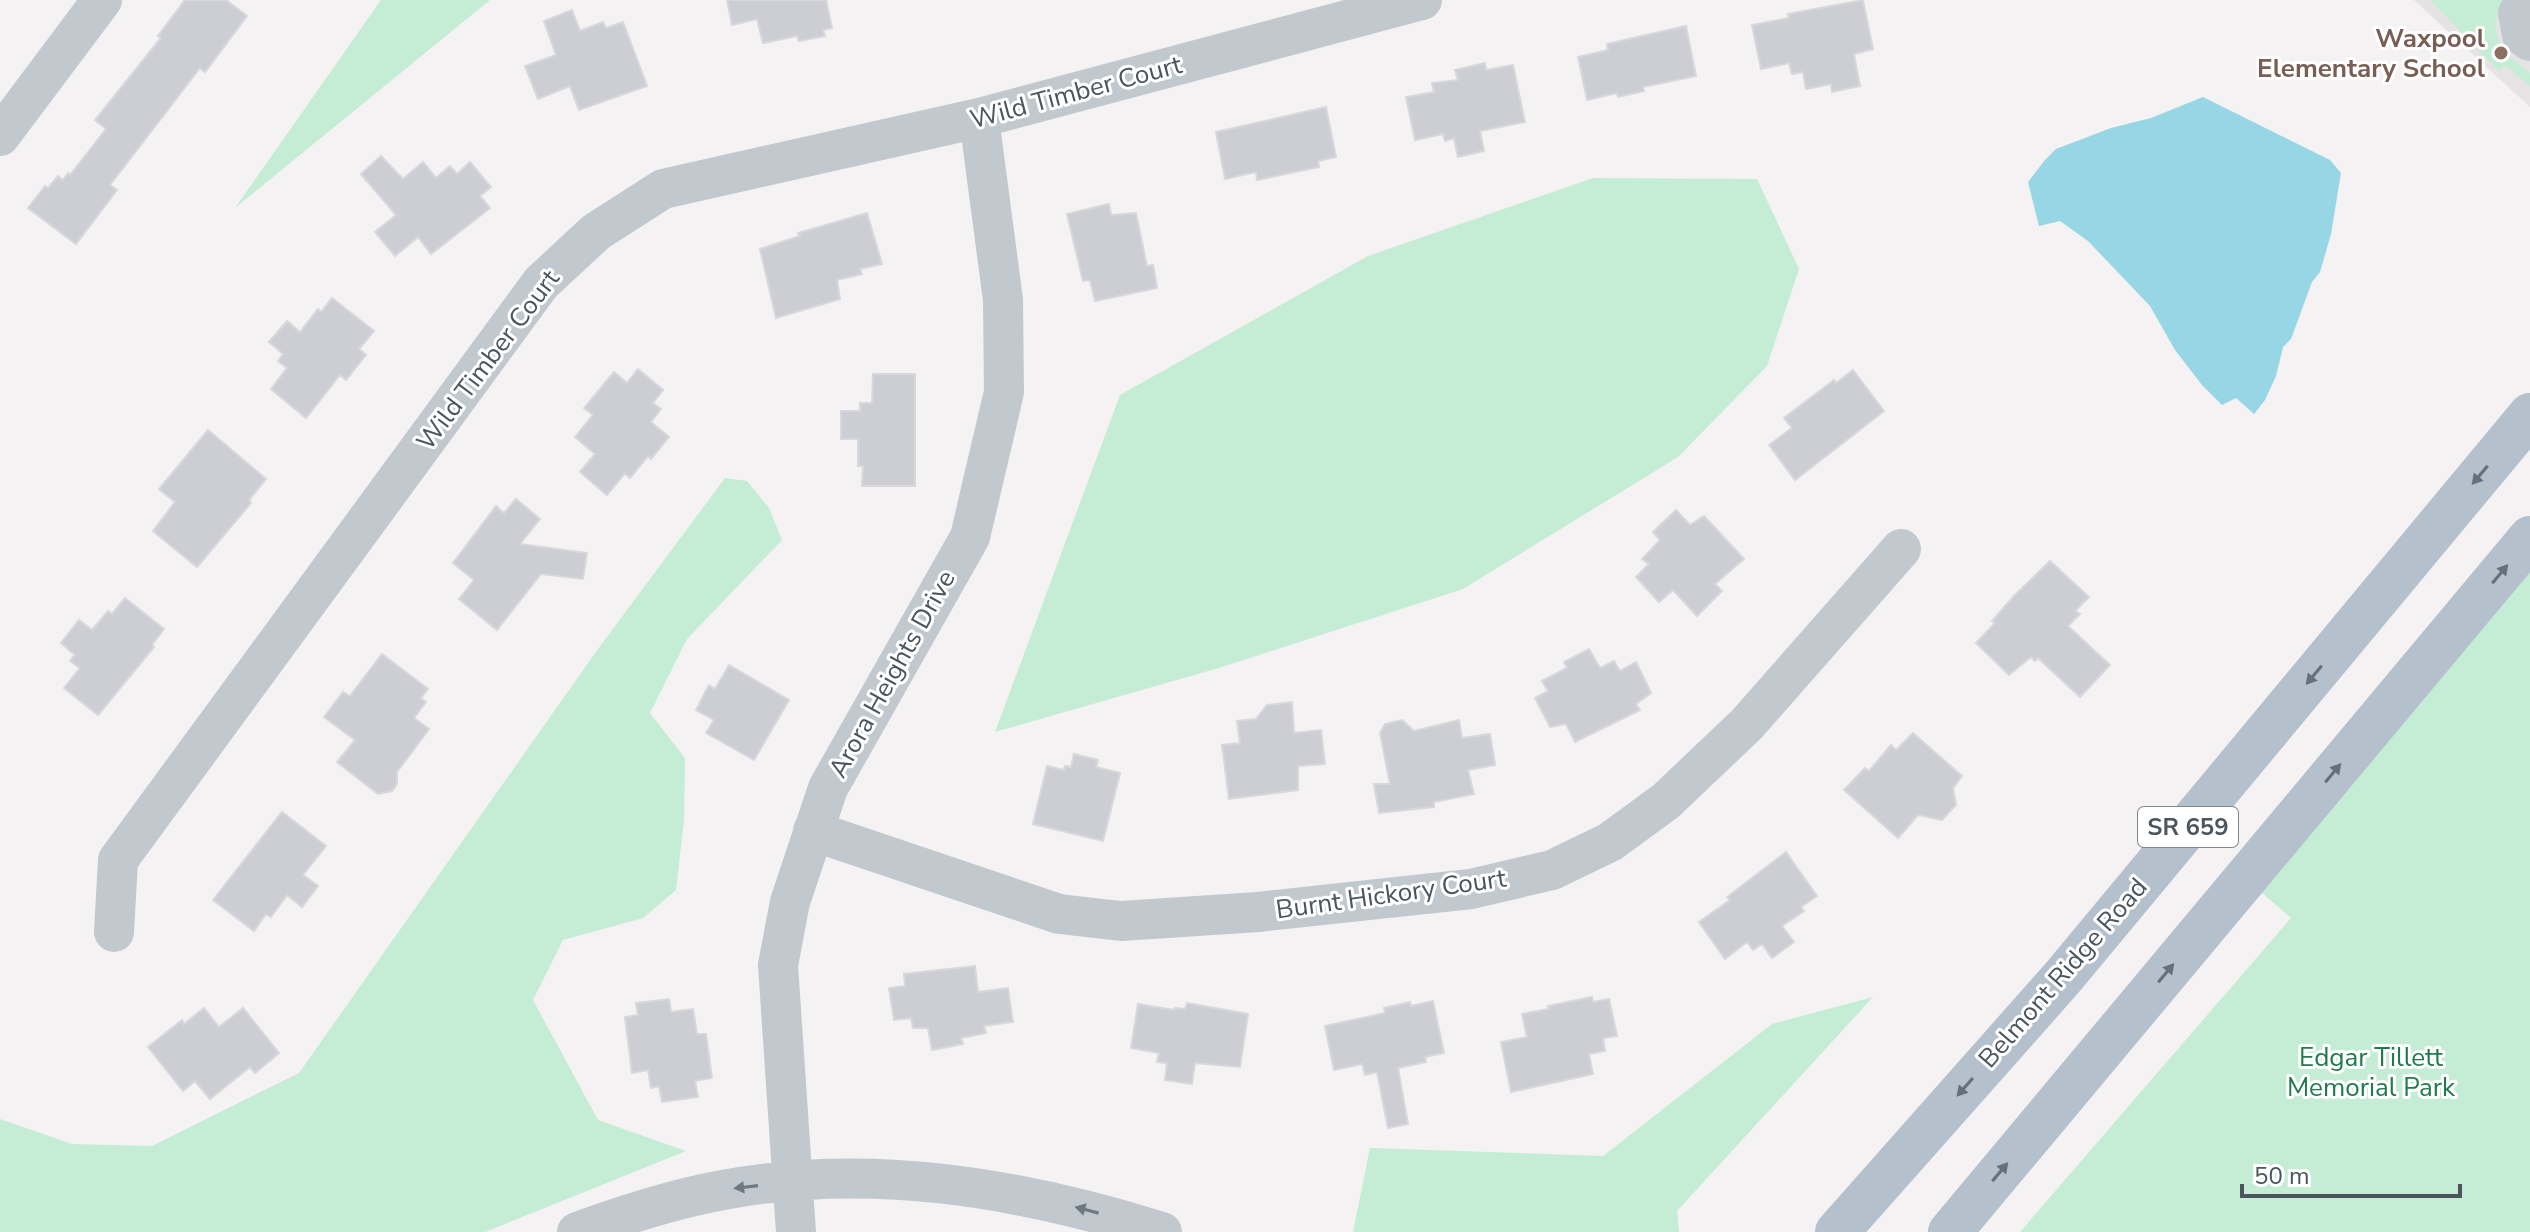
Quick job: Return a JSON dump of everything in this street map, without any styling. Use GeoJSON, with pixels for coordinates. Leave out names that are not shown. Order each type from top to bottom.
{"type":"FeatureCollection","features":[{"type":"Feature","properties":{"kind":"main road","name":"Belmont Ridge Road"},"geometry":{"type":"LineString","coordinates":[[1837,1232],[2063,977],[2530,415]]}},
{"type":"Feature","properties":{"kind":"main road","name":"SR 659"},"geometry":{"type":"LineString","coordinates":[[1950,1232],[2530,538]]}},
{"type":"Feature","properties":{"kind":"street"},"geometry":{"type":"LineString","coordinates":[[0,136],[102,0]]}},
{"type":"Feature","properties":{"kind":"street","name":"Wild Timber Court"},"geometry":{"type":"LineString","coordinates":[[114,932],[118,860],[541,283],[596,232],[663,189],[979,118],[1422,0]]}},
{"type":"Feature","properties":{"kind":"street"},"geometry":{"type":"LineString","coordinates":[[2525,0],[2518,13],[2522,35],[2530,41]]}},
{"type":"Feature","properties":{"kind":"street","name":"Arora Heights Drive"},"geometry":{"type":"LineString","coordinates":[[796,1232],[778,965],[790,902],[828,788],[970,537],[1004,392],[1003,300],[979,118]]}},
{"type":"Feature","properties":{"kind":"street","name":"Burnt Hickory Court"},"geometry":{"type":"LineString","coordinates":[[813,831],[1059,914],[1121,921],[1258,912],[1471,889],[1552,870],[1610,842],[1666,801],[1747,724],[1901,549]]}},
{"type":"Feature","properties":{"kind":"street"},"geometry":{"type":"LineString","coordinates":[[577,1232],[640,1209],[724,1189],[794,1181],[874,1179],[970,1186],[1088,1209],[1162,1232]]}},
{"type":"Feature","properties":{"kind":"shaded area","name":"Waxpool Elementary School"},"geometry":{"type":"Polygon","coordinates":[[[2414,0],[2530,0],[2530,107],[2414,0]]]}},
{"type":"Feature","properties":{"kind":"green space"},"geometry":{"type":"Polygon","coordinates":[[[381,0],[490,0],[235,208],[381,0]]]}},
{"type":"Feature","properties":{"kind":"green space"},"geometry":{"type":"Polygon","coordinates":[[[2430,0],[2502,0],[2496,24],[2497,34],[2504,50],[2530,73],[2530,86],[2505,65],[2499,71],[2430,0]]]}},
{"type":"Feature","properties":{"kind":"green space"},"geometry":{"type":"Polygon","coordinates":[[[1593,178],[1757,179],[1799,269],[1767,366],[1678,457],[1463,589],[1222,667],[995,732],[1120,395],[1368,256],[1593,178]]]}},
{"type":"Feature","properties":{"kind":"green space"},"geometry":{"type":"Polygon","coordinates":[[[725,478],[747,481],[769,508],[782,540],[687,639],[650,713],[685,758],[684,820],[676,890],[643,918],[563,940],[533,1000],[598,1120],[686,1151],[485,1232],[0,1232],[0,1119],[72,1144],[152,1146],[299,1073],[598,649],[725,478]]]}},
{"type":"Feature","properties":{"kind":"green space","name":"Edgar Tillett Memorial Park"},"geometry":{"type":"Polygon","coordinates":[[[2530,520],[2530,1232],[2020,1232],[2291,918],[2237,871],[2530,520]]]}},
{"type":"Feature","properties":{"kind":"green space"},"geometry":{"type":"Polygon","coordinates":[[[1873,997],[1677,1211],[1679,1232],[1353,1232],[1370,1148],[1603,1156],[1772,1024],[1873,997]]]}},
{"type":"Feature","properties":{"kind":"water"},"geometry":{"type":"Polygon","coordinates":[[[2203,97],[2330,160],[2341,173],[2331,234],[2320,272],[2312,282],[2291,339],[2283,347],[2276,376],[2265,400],[2254,414],[2236,398],[2222,405],[2202,385],[2175,350],[2150,306],[2088,241],[2060,221],[2039,226],[2028,182],[2056,149],[2111,128],[2151,118],[2203,97]]]}},
{"type":"Feature","properties":{"kind":"building"},"geometry":{"type":"Polygon","coordinates":[[[185,0],[226,0],[247,16],[205,72],[200,68],[110,185],[117,190],[76,244],[28,208],[45,186],[48,188],[58,176],[63,180],[68,173],[70,175],[106,129],[95,120],[161,38],[158,36],[185,0]]]}},
{"type":"Feature","properties":{"kind":"building"},"geometry":{"type":"Polygon","coordinates":[[[727,0],[826,0],[832,28],[823,30],[825,36],[799,41],[797,36],[763,43],[757,19],[732,25],[727,0]]]}},
{"type":"Feature","properties":{"kind":"building"},"geometry":{"type":"Polygon","coordinates":[[[1863,0],[1873,49],[1854,54],[1860,86],[1832,92],[1831,84],[1806,89],[1803,72],[1792,74],[1789,63],[1761,69],[1752,25],[1789,18],[1788,14],[1863,0]]]}},
{"type":"Feature","properties":{"kind":"building"},"geometry":{"type":"Polygon","coordinates":[[[572,10],[580,31],[603,22],[606,28],[623,22],[647,86],[579,110],[570,86],[538,99],[525,66],[556,55],[544,21],[572,10]]]}},
{"type":"Feature","properties":{"kind":"building"},"geometry":{"type":"Polygon","coordinates":[[[1686,26],[1696,76],[1643,87],[1644,91],[1618,97],[1617,93],[1587,100],[1578,57],[1608,50],[1607,44],[1686,26]]]}},
{"type":"Feature","properties":{"kind":"building"},"geometry":{"type":"Polygon","coordinates":[[[1485,63],[1486,70],[1513,65],[1525,122],[1480,131],[1484,151],[1458,157],[1454,138],[1445,141],[1443,134],[1415,140],[1406,97],[1434,92],[1432,83],[1458,80],[1455,70],[1485,63]]]}},
{"type":"Feature","properties":{"kind":"building"},"geometry":{"type":"Polygon","coordinates":[[[1326,107],[1336,157],[1318,161],[1319,167],[1257,180],[1256,172],[1225,179],[1216,132],[1326,107]]]}},
{"type":"Feature","properties":{"kind":"building"},"geometry":{"type":"Polygon","coordinates":[[[381,156],[403,179],[423,162],[436,178],[450,166],[457,174],[470,162],[491,187],[480,196],[490,208],[431,254],[418,237],[395,256],[375,232],[396,215],[361,174],[381,156]]]}},
{"type":"Feature","properties":{"kind":"building"},"geometry":{"type":"Polygon","coordinates":[[[1109,204],[1111,215],[1136,213],[1147,266],[1153,265],[1157,288],[1095,301],[1090,280],[1083,281],[1067,214],[1109,204]]]}},
{"type":"Feature","properties":{"kind":"building"},"geometry":{"type":"Polygon","coordinates":[[[867,213],[882,264],[860,269],[862,274],[837,280],[840,299],[776,318],[760,249],[800,236],[798,233],[867,213]]]}},
{"type":"Feature","properties":{"kind":"building"},"geometry":{"type":"Polygon","coordinates":[[[332,298],[374,331],[359,349],[366,355],[346,380],[340,375],[306,418],[271,389],[287,368],[278,361],[283,354],[269,342],[287,321],[300,332],[318,309],[321,312],[332,298]]]}},
{"type":"Feature","properties":{"kind":"building"},"geometry":{"type":"Polygon","coordinates":[[[638,369],[663,390],[653,403],[661,409],[651,422],[669,437],[630,478],[625,473],[607,495],[580,472],[595,454],[575,437],[593,415],[584,408],[614,372],[627,383],[638,369]]]}},
{"type":"Feature","properties":{"kind":"building"},"geometry":{"type":"Polygon","coordinates":[[[1853,370],[1884,411],[1795,480],[1769,445],[1792,428],[1784,418],[1834,380],[1836,383],[1853,370]]]}},
{"type":"Feature","properties":{"kind":"building"},"geometry":{"type":"Polygon","coordinates":[[[873,374],[915,374],[915,486],[862,486],[863,466],[858,466],[858,439],[841,439],[841,411],[860,411],[860,403],[872,403],[873,374]]]}},
{"type":"Feature","properties":{"kind":"building"},"geometry":{"type":"Polygon","coordinates":[[[208,430],[266,479],[249,500],[251,503],[197,567],[153,531],[175,502],[159,489],[208,430]]]}},
{"type":"Feature","properties":{"kind":"building"},"geometry":{"type":"Polygon","coordinates":[[[516,499],[540,519],[520,544],[587,553],[583,579],[541,574],[497,630],[459,599],[474,580],[453,563],[496,506],[504,513],[516,499]]]}},
{"type":"Feature","properties":{"kind":"building"},"geometry":{"type":"Polygon","coordinates":[[[1676,510],[1690,525],[1704,516],[1744,559],[1715,584],[1722,591],[1697,616],[1673,590],[1659,602],[1636,577],[1649,564],[1642,559],[1660,540],[1653,532],[1676,510]]]}},
{"type":"Feature","properties":{"kind":"building"},"geometry":{"type":"Polygon","coordinates":[[[2050,561],[2089,597],[2075,611],[2080,614],[2068,626],[2110,665],[2080,697],[2038,658],[2035,661],[2031,657],[2009,675],[1976,643],[2014,596],[2050,561]]]}},
{"type":"Feature","properties":{"kind":"building"},"geometry":{"type":"Polygon","coordinates":[[[125,598],[164,629],[152,645],[154,647],[98,715],[64,688],[80,668],[70,661],[75,655],[61,643],[79,620],[92,630],[108,611],[112,614],[125,598]]]}},
{"type":"Feature","properties":{"kind":"building"},"geometry":{"type":"Polygon","coordinates":[[[1589,649],[1600,668],[1614,661],[1620,671],[1636,662],[1651,693],[1636,704],[1640,710],[1575,742],[1566,724],[1550,727],[1535,698],[1548,691],[1542,681],[1567,668],[1564,662],[1589,649]]]}},
{"type":"Feature","properties":{"kind":"building"},"geometry":{"type":"Polygon","coordinates":[[[382,654],[428,689],[421,698],[426,702],[414,718],[429,729],[397,772],[397,784],[392,791],[378,794],[337,762],[355,740],[324,717],[343,692],[350,696],[382,654]]]}},
{"type":"Feature","properties":{"kind":"building"},"geometry":{"type":"Polygon","coordinates":[[[729,665],[789,700],[754,760],[706,733],[714,720],[696,710],[709,685],[715,689],[729,665]]]}},
{"type":"Feature","properties":{"kind":"building"},"geometry":{"type":"Polygon","coordinates":[[[1292,702],[1294,733],[1321,730],[1325,764],[1298,766],[1298,790],[1229,799],[1222,745],[1240,743],[1237,721],[1256,719],[1267,705],[1292,702]]]}},
{"type":"Feature","properties":{"kind":"building"},"geometry":{"type":"Polygon","coordinates":[[[1402,720],[1414,731],[1459,720],[1462,738],[1490,734],[1495,765],[1468,770],[1474,794],[1434,802],[1434,807],[1379,813],[1374,784],[1390,784],[1380,733],[1385,724],[1402,720]]]}},
{"type":"Feature","properties":{"kind":"building"},"geometry":{"type":"Polygon","coordinates":[[[1913,733],[1962,776],[1953,788],[1956,805],[1942,820],[1918,815],[1898,838],[1844,790],[1865,768],[1869,771],[1891,745],[1896,750],[1913,733]]]}},
{"type":"Feature","properties":{"kind":"building"},"geometry":{"type":"Polygon","coordinates":[[[1074,754],[1098,760],[1096,767],[1120,773],[1103,841],[1033,824],[1047,766],[1064,770],[1065,766],[1071,767],[1074,754]]]}},
{"type":"Feature","properties":{"kind":"building"},"geometry":{"type":"Polygon","coordinates":[[[282,812],[326,846],[303,875],[318,886],[302,907],[287,895],[271,917],[266,914],[254,931],[213,900],[282,812]]]}},
{"type":"Feature","properties":{"kind":"building"},"geometry":{"type":"Polygon","coordinates":[[[1786,852],[1817,896],[1801,907],[1804,911],[1782,926],[1794,942],[1772,958],[1762,944],[1753,950],[1747,942],[1725,959],[1699,922],[1786,852]]]}},
{"type":"Feature","properties":{"kind":"building"},"geometry":{"type":"Polygon","coordinates":[[[975,966],[978,992],[1008,988],[1013,1022],[984,1026],[986,1033],[961,1038],[963,1044],[932,1050],[928,1028],[913,1028],[911,1018],[894,1020],[889,988],[905,986],[904,974],[975,966]]]}},
{"type":"Feature","properties":{"kind":"building"},"geometry":{"type":"Polygon","coordinates":[[[1592,997],[1593,1002],[1609,999],[1617,1036],[1603,1038],[1605,1051],[1589,1054],[1593,1074],[1511,1092],[1501,1042],[1527,1037],[1522,1014],[1592,997]]]}},
{"type":"Feature","properties":{"kind":"building"},"geometry":{"type":"Polygon","coordinates":[[[669,999],[671,1012],[693,1009],[697,1034],[706,1034],[712,1078],[695,1081],[698,1097],[662,1102],[659,1086],[651,1088],[648,1070],[632,1073],[625,1017],[638,1015],[636,1003],[669,999]]]}},
{"type":"Feature","properties":{"kind":"building"},"geometry":{"type":"Polygon","coordinates":[[[1433,1001],[1444,1053],[1425,1057],[1426,1062],[1398,1068],[1408,1124],[1388,1128],[1377,1072],[1365,1075],[1362,1064],[1334,1070],[1325,1026],[1385,1013],[1384,1008],[1433,1001]]]}},
{"type":"Feature","properties":{"kind":"building"},"geometry":{"type":"Polygon","coordinates":[[[1187,1003],[1248,1014],[1240,1067],[1195,1063],[1192,1084],[1165,1080],[1167,1063],[1157,1062],[1159,1053],[1131,1048],[1138,1004],[1174,1010],[1185,1009],[1187,1003]]]}},
{"type":"Feature","properties":{"kind":"building"},"geometry":{"type":"Polygon","coordinates":[[[204,1008],[219,1027],[243,1008],[279,1053],[255,1073],[250,1067],[210,1099],[195,1081],[183,1091],[148,1047],[182,1020],[184,1024],[204,1008]]]}},
{"type":"Feature","properties":{"kind":"place","name":"Waxpool Elementary School"},"geometry":{"type":"Point","coordinates":[2501,53]}}]}
